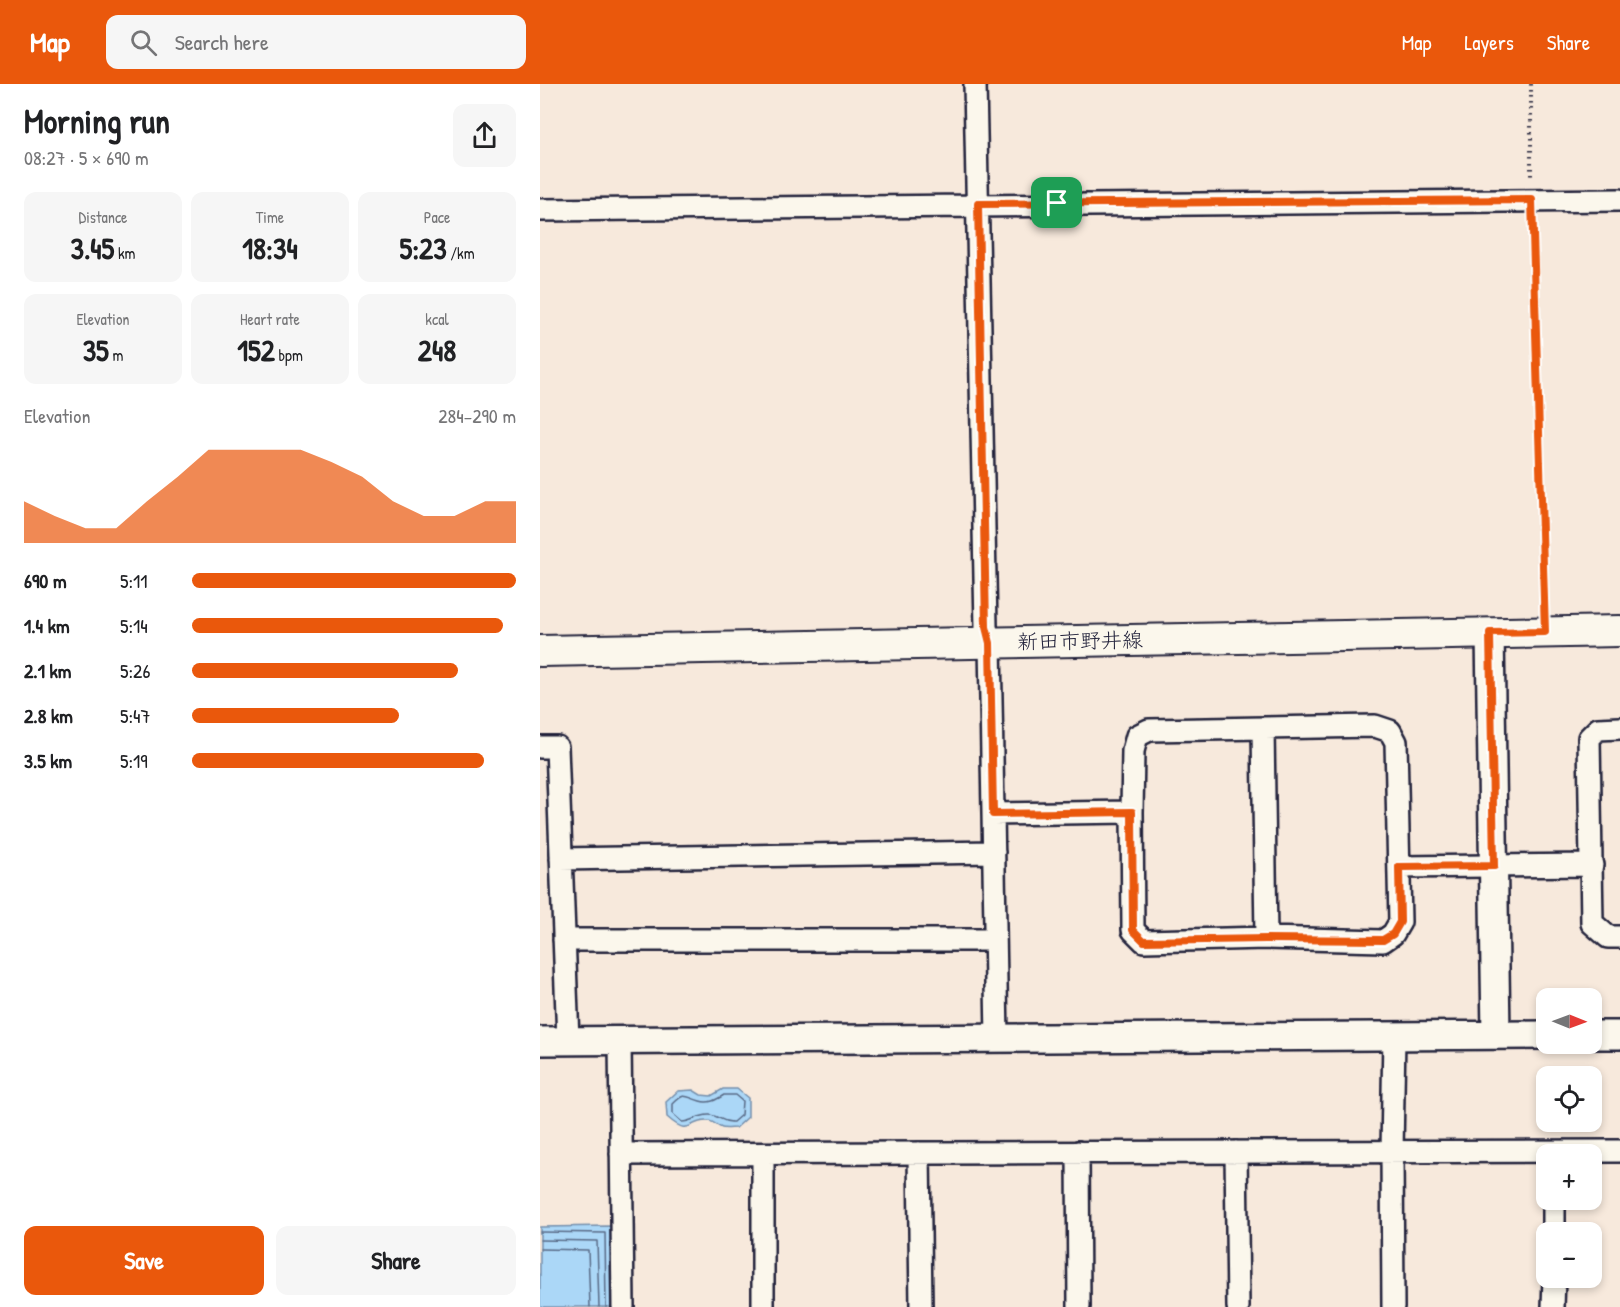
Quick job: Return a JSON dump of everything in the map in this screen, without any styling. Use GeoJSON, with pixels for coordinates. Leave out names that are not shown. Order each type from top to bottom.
{"type":"FeatureCollection","features":[{"type":"Feature","properties":{"kind":"main road","name":"新田市野井線"},"geometry":{"type":"LineString","coordinates":[[540,651],[1620,631]]}},
{"type":"Feature","properties":{"kind":"street"},"geometry":{"type":"LineString","coordinates":[[975,84],[986,627],[990,643],[997,1039]]}},
{"type":"Feature","properties":{"kind":"street"},"geometry":{"type":"LineString","coordinates":[[540,210],[978,204],[1620,200]]}},
{"type":"Feature","properties":{"kind":"street"},"geometry":{"type":"LineString","coordinates":[[1490,633],[1497,1035]]}},
{"type":"Feature","properties":{"kind":"street"},"geometry":{"type":"LineString","coordinates":[[1375,726],[1390,731],[1396,742],[1400,922],[1393,934],[1383,940],[1144,941],[1133,930],[1132,812],[1134,751],[1137,736],[1149,730],[1263,729],[1375,726]]}},
{"type":"Feature","properties":{"kind":"street"},"geometry":{"type":"LineString","coordinates":[[1620,728],[1598,729],[1589,738],[1592,923],[1608,937],[1620,937]]}},
{"type":"Feature","properties":{"kind":"street"},"geometry":{"type":"LineString","coordinates":[[1263,729],[1266,939]]}},
{"type":"Feature","properties":{"kind":"street"},"geometry":{"type":"LineString","coordinates":[[540,747],[557,747],[568,1041]]}},
{"type":"Feature","properties":{"kind":"street"},"geometry":{"type":"LineString","coordinates":[[993,814],[1132,812]]}},
{"type":"Feature","properties":{"kind":"street"},"geometry":{"type":"LineString","coordinates":[[561,859],[994,852]]}},
{"type":"Feature","properties":{"kind":"street"},"geometry":{"type":"LineString","coordinates":[[1399,867],[1592,865]]}},
{"type":"Feature","properties":{"kind":"street"},"geometry":{"type":"LineString","coordinates":[[564,940],[995,940]]}},
{"type":"Feature","properties":{"kind":"street"},"geometry":{"type":"LineString","coordinates":[[540,1041],[1536,1035]]}},
{"type":"Feature","properties":{"kind":"street"},"geometry":{"type":"LineString","coordinates":[[1602,1035],[1620,1035]]}},
{"type":"Feature","properties":{"kind":"street"},"geometry":{"type":"LineString","coordinates":[[1393,1307],[1394,1036]]}},
{"type":"Feature","properties":{"kind":"street"},"geometry":{"type":"LineString","coordinates":[[620,1041],[623,1307]]}},
{"type":"Feature","properties":{"kind":"street"},"geometry":{"type":"LineString","coordinates":[[621,1154],[1392,1151],[1536,1153]]}},
{"type":"Feature","properties":{"kind":"street"},"geometry":{"type":"LineString","coordinates":[[1602,1152],[1620,1151]]}},
{"type":"Feature","properties":{"kind":"street"},"geometry":{"type":"LineString","coordinates":[[1078,1152],[1079,1307]]}},
{"type":"Feature","properties":{"kind":"street"},"geometry":{"type":"LineString","coordinates":[[1236,1152],[1238,1307]]}},
{"type":"Feature","properties":{"kind":"street"},"geometry":{"type":"LineString","coordinates":[[919,1153],[921,1307]]}},
{"type":"Feature","properties":{"kind":"street"},"geometry":{"type":"LineString","coordinates":[[763,1154],[763,1307]]}},
{"type":"Feature","properties":{"kind":"street"},"geometry":{"type":"LineString","coordinates":[[1553,1307],[1554,1288]]}},
{"type":"Feature","properties":{"kind":"path"},"geometry":{"type":"LineString","coordinates":[[1531,84],[1532,200],[1545,632]]}},
{"type":"Feature","properties":{"kind":"water"},"geometry":{"type":"Polygon","coordinates":[[[723,1089],[737,1089],[748,1098],[748,1117],[736,1128],[722,1128],[709,1121],[681,1127],[667,1117],[666,1102],[678,1091],[693,1090],[701,1095],[711,1096],[723,1089]]]}},
{"type":"Feature","properties":{"kind":"water"},"geometry":{"type":"Polygon","coordinates":[[[611,1226],[612,1307],[540,1307],[540,1227],[611,1226]]]}},
{"type":"Feature","properties":{"kind":"route"},"geometry":{"type":"LineString","coordinates":[[1532,200],[1545,632],[1490,633],[1494,866],[1399,867],[1400,922],[1393,934],[1383,940],[1144,941],[1133,930],[1132,812],[993,814],[990,643],[986,627],[978,204],[1057,203],[1532,200]]}}]}
